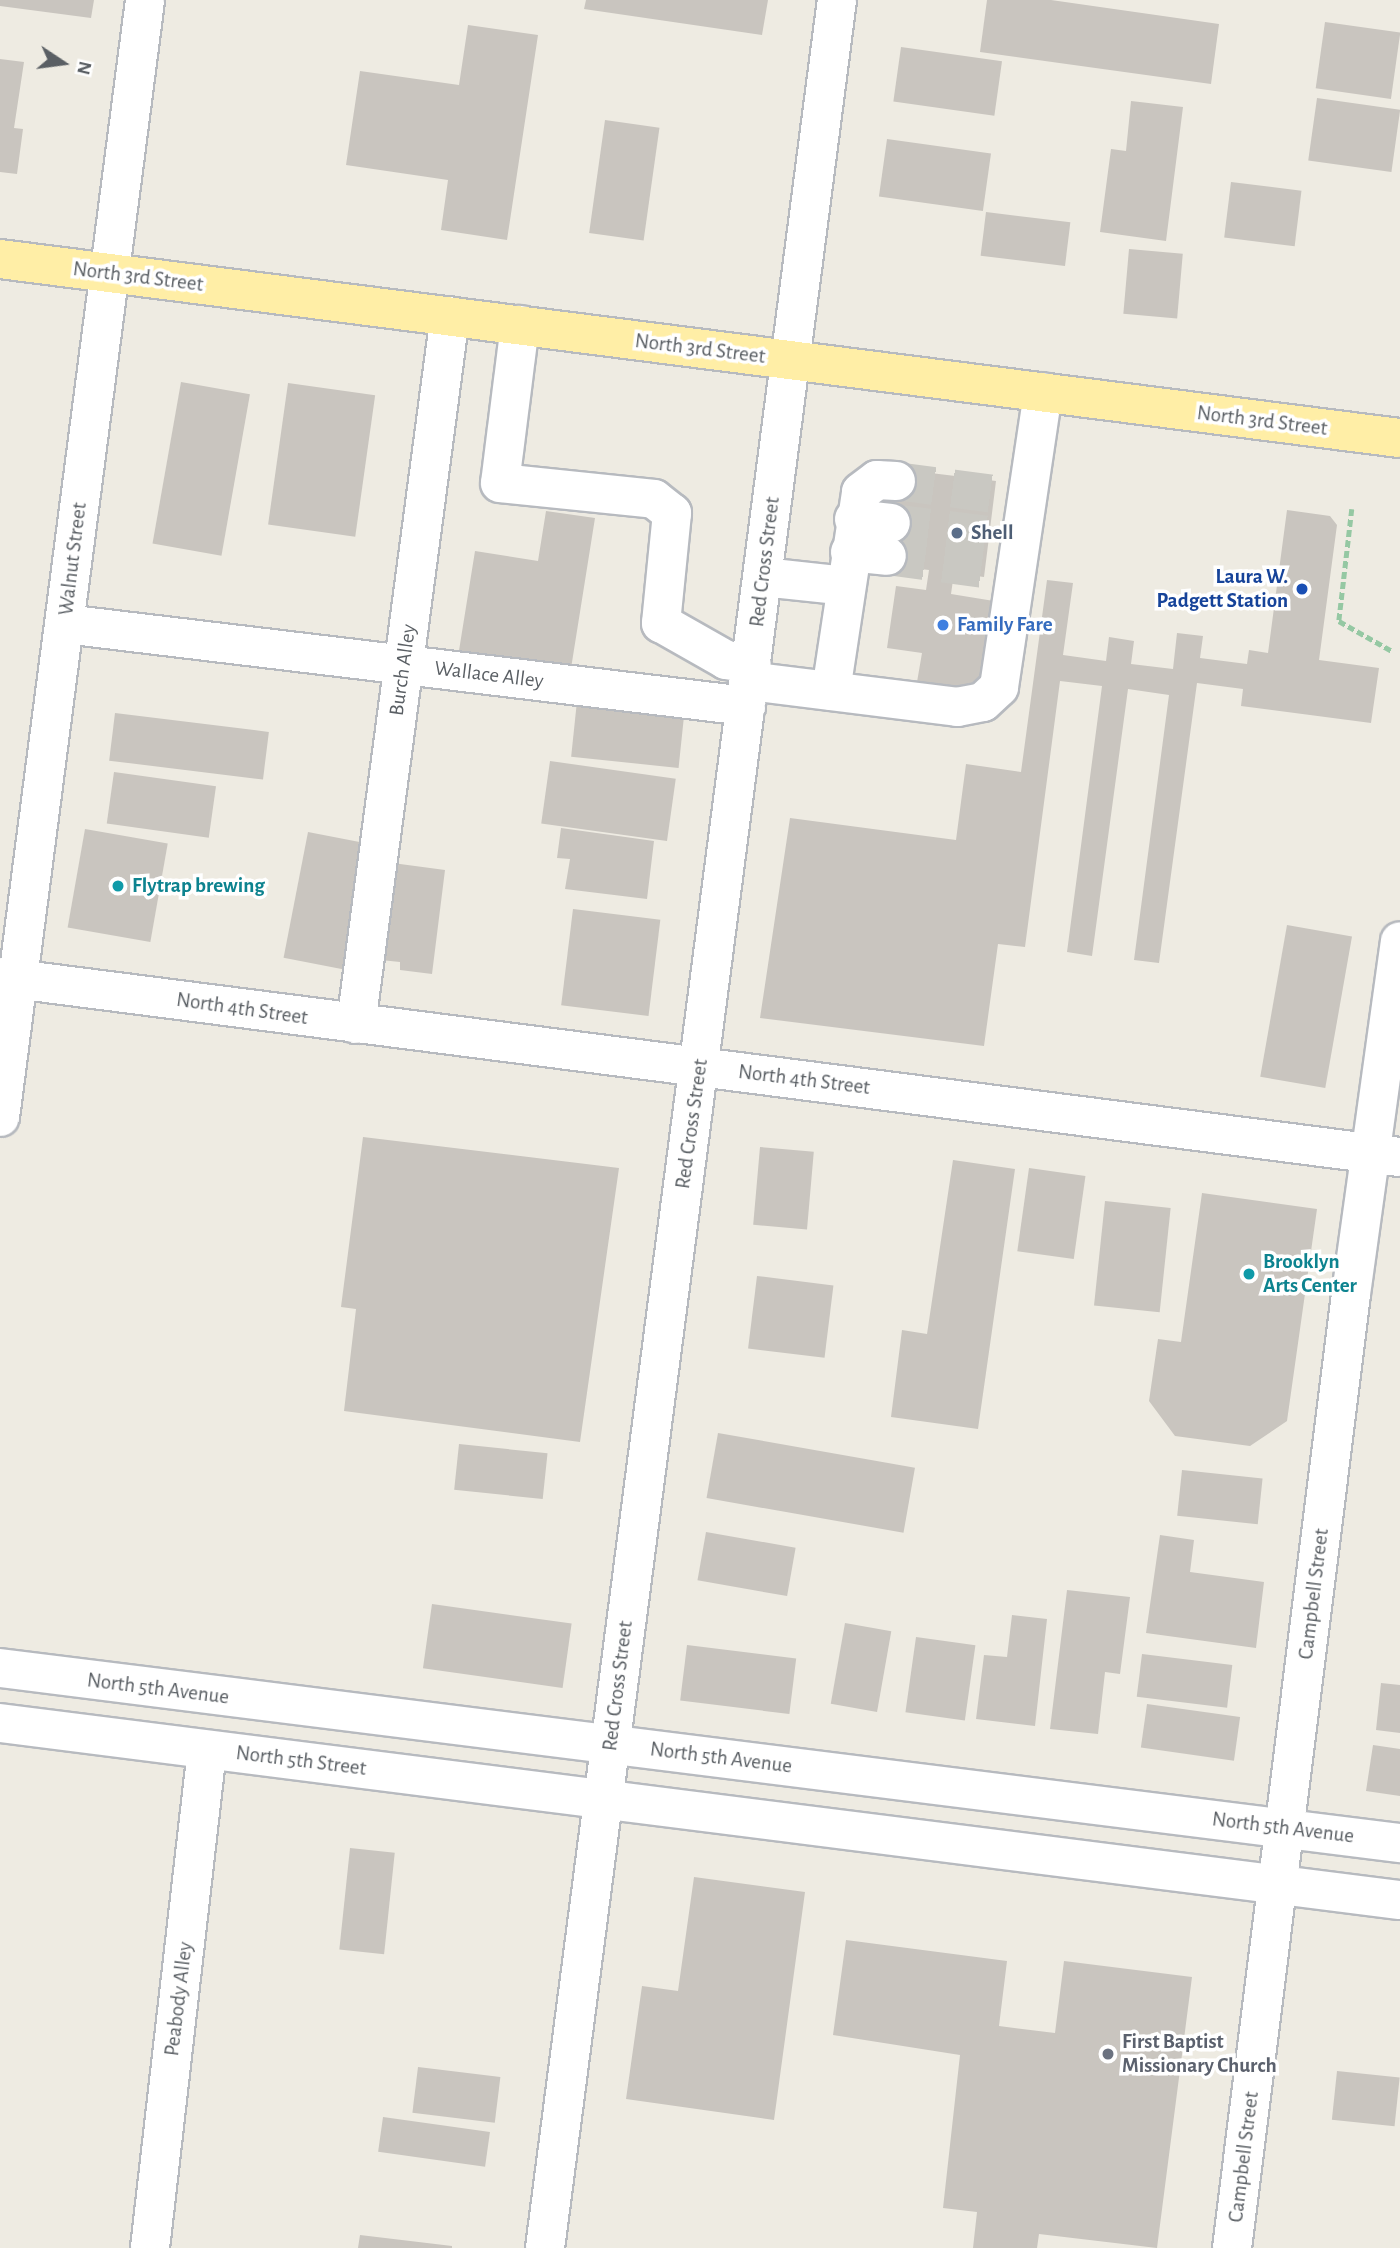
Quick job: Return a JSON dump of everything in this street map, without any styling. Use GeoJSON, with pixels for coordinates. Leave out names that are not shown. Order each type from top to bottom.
{"type":"FeatureCollection","features":[{"type":"Feature","properties":{"kind":"main road","name":"North 3rd Street"},"geometry":{"type":"LineString","coordinates":[[0,259],[1400,438]]}},
{"type":"Feature","properties":{"kind":"street","name":"Walnut Street"},"geometry":{"type":"LineString","coordinates":[[0,1117],[9,978],[65,624],[145,0]]}},
{"type":"Feature","properties":{"kind":"street","name":"Red Cross Street"},"geometry":{"type":"LineString","coordinates":[[545,2248],[838,0]]}},
{"type":"Feature","properties":{"kind":"street","name":"Burch Alley"},"geometry":{"type":"LineString","coordinates":[[356,1024],[450,316]]}},
{"type":"Feature","properties":{"kind":"street"},"geometry":{"type":"LineString","coordinates":[[520,325],[500,483],[654,499],[672,513],[661,623],[726,660],[749,684],[957,707],[983,702],[999,687],[1003,554],[1011,496],[1043,392]]}},
{"type":"Feature","properties":{"kind":"street"},"geometry":{"type":"LineString","coordinates":[[831,691],[861,492],[877,480],[896,481]]}},
{"type":"Feature","properties":{"kind":"street"},"geometry":{"type":"LineString","coordinates":[[763,577],[889,540]]}},
{"type":"Feature","properties":{"kind":"street","name":"Wallace Alley"},"geometry":{"type":"LineString","coordinates":[[65,624],[404,665],[749,684]]}},
{"type":"Feature","properties":{"kind":"street","name":"Campbell Street"},"geometry":{"type":"LineString","coordinates":[[1232,2248],[1278,1884],[1386,1155],[1400,941]]}},
{"type":"Feature","properties":{"kind":"street","name":"North 4th Street"},"geometry":{"type":"LineString","coordinates":[[9,978],[1386,1155]]}},
{"type":"Feature","properties":{"kind":"street","name":"North 5th Avenue"},"geometry":{"type":"LineString","coordinates":[[0,1668],[1400,1843]]}},
{"type":"Feature","properties":{"kind":"street","name":"North 5th Street"},"geometry":{"type":"LineString","coordinates":[[0,1723],[603,1798]]}},
{"type":"Feature","properties":{"kind":"street","name":"Peabody Alley"},"geometry":{"type":"LineString","coordinates":[[150,2248],[207,1750]]}},
{"type":"Feature","properties":{"kind":"street"},"geometry":{"type":"LineString","coordinates":[[603,1798],[1400,1900]]}},
{"type":"Feature","properties":{"kind":"path"},"geometry":{"type":"LineString","coordinates":[[1352,509],[1339,621],[1392,652]]}},
{"type":"Feature","properties":{"kind":"building"},"geometry":{"type":"Polygon","coordinates":[[[0,0],[94,0],[91,18],[0,6],[0,0]]]}},
{"type":"Feature","properties":{"kind":"building"},"geometry":{"type":"Polygon","coordinates":[[[586,0],[768,0],[762,35],[584,9],[586,0]]]}},
{"type":"Feature","properties":{"kind":"building"},"geometry":{"type":"Polygon","coordinates":[[[987,0],[1051,0],[1219,24],[1211,84],[980,52],[987,0]]]}},
{"type":"Feature","properties":{"kind":"building"},"geometry":{"type":"Polygon","coordinates":[[[1325,22],[1400,33],[1391,99],[1316,88],[1325,22]]]}},
{"type":"Feature","properties":{"kind":"building"},"geometry":{"type":"Polygon","coordinates":[[[468,25],[538,35],[507,240],[441,230],[448,180],[346,165],[360,71],[459,85],[468,25]]]}},
{"type":"Feature","properties":{"kind":"building"},"geometry":{"type":"Polygon","coordinates":[[[901,47],[1002,61],[994,116],[893,101],[901,47]]]}},
{"type":"Feature","properties":{"kind":"building"},"geometry":{"type":"Polygon","coordinates":[[[0,59],[24,62],[14,128],[23,129],[17,174],[0,172],[0,59]]]}},
{"type":"Feature","properties":{"kind":"building"},"geometry":{"type":"Polygon","coordinates":[[[1317,98],[1400,110],[1391,172],[1308,160],[1317,98]]]}},
{"type":"Feature","properties":{"kind":"building"},"geometry":{"type":"Polygon","coordinates":[[[1131,101],[1183,107],[1166,241],[1100,232],[1111,149],[1126,151],[1131,101]]]}},
{"type":"Feature","properties":{"kind":"building"},"geometry":{"type":"Polygon","coordinates":[[[605,120],[659,128],[644,241],[589,233],[605,120]]]}},
{"type":"Feature","properties":{"kind":"building"},"geometry":{"type":"Polygon","coordinates":[[[887,139],[991,154],[983,211],[879,196],[887,139]]]}},
{"type":"Feature","properties":{"kind":"building"},"geometry":{"type":"Polygon","coordinates":[[[1231,182],[1301,191],[1295,246],[1224,238],[1231,182]]]}},
{"type":"Feature","properties":{"kind":"building"},"geometry":{"type":"Polygon","coordinates":[[[986,212],[1070,222],[1065,266],[981,256],[986,212]]]}},
{"type":"Feature","properties":{"kind":"building"},"geometry":{"type":"Polygon","coordinates":[[[1129,249],[1183,254],[1177,318],[1123,314],[1129,249]]]}},
{"type":"Feature","properties":{"kind":"building"},"geometry":{"type":"Polygon","coordinates":[[[181,382],[250,394],[221,556],[153,544],[181,382]]]}},
{"type":"Feature","properties":{"kind":"building"},"geometry":{"type":"Polygon","coordinates":[[[288,383],[375,395],[355,537],[268,525],[288,383]]]}},
{"type":"Feature","properties":{"kind":"building"},"geometry":{"type":"Polygon","coordinates":[[[898,469],[996,481],[984,577],[954,573],[951,594],[1000,602],[987,692],[917,682],[922,653],[887,648],[896,586],[926,590],[929,570],[886,565],[898,469]]]}},
{"type":"Feature","properties":{"kind":"building"},"geometry":{"type":"Polygon","coordinates":[[[1287,510],[1330,516],[1337,525],[1319,660],[1379,668],[1371,723],[1241,706],[1243,689],[1197,683],[1159,963],[1134,960],[1169,695],[1128,689],[1092,956],[1067,952],[1102,686],[1060,681],[1025,947],[998,944],[984,1046],[760,1018],[790,818],[956,840],[966,764],[1021,772],[1047,580],[1073,583],[1063,655],[1106,661],[1109,637],[1134,641],[1131,664],[1173,669],[1177,633],[1203,636],[1200,658],[1247,664],[1249,650],[1268,653],[1287,510]]]}},
{"type":"Feature","properties":{"kind":"building"},"geometry":{"type":"Polygon","coordinates":[[[546,511],[595,518],[569,681],[457,663],[475,551],[538,561],[546,511]]]}},
{"type":"Feature","properties":{"kind":"building"},"geometry":{"type":"Polygon","coordinates":[[[577,701],[684,712],[679,768],[571,757],[577,701]]]}},
{"type":"Feature","properties":{"kind":"building"},"geometry":{"type":"Polygon","coordinates":[[[115,713],[269,732],[263,780],[109,761],[115,713]]]}},
{"type":"Feature","properties":{"kind":"building"},"geometry":{"type":"Polygon","coordinates":[[[550,761],[676,779],[667,841],[541,823],[550,761]]]}},
{"type":"Feature","properties":{"kind":"building"},"geometry":{"type":"Polygon","coordinates":[[[114,772],[216,786],[209,838],[107,823],[114,772]]]}},
{"type":"Feature","properties":{"kind":"building"},"geometry":{"type":"Polygon","coordinates":[[[561,828],[654,841],[647,899],[565,889],[570,859],[557,858],[561,828]]]}},
{"type":"Feature","properties":{"kind":"building","name":"Flytrap brewing"},"geometry":{"type":"Polygon","coordinates":[[[85,829],[168,844],[150,942],[68,927],[85,829]]]}},
{"type":"Feature","properties":{"kind":"building"},"geometry":{"type":"Polygon","coordinates":[[[308,832],[370,844],[345,970],[284,958],[308,832]]]}},
{"type":"Feature","properties":{"kind":"building"},"geometry":{"type":"Polygon","coordinates":[[[385,862],[445,870],[432,974],[400,970],[400,962],[371,959],[385,862]]]}},
{"type":"Feature","properties":{"kind":"building"},"geometry":{"type":"Polygon","coordinates":[[[573,909],[660,920],[649,1016],[561,1005],[573,909]]]}},
{"type":"Feature","properties":{"kind":"building"},"geometry":{"type":"Polygon","coordinates":[[[1287,925],[1352,936],[1325,1088],[1260,1077],[1287,925]]]}},
{"type":"Feature","properties":{"kind":"building"},"geometry":{"type":"Polygon","coordinates":[[[363,1137],[619,1168],[580,1442],[344,1411],[356,1309],[341,1307],[363,1137]]]}},
{"type":"Feature","properties":{"kind":"building"},"geometry":{"type":"Polygon","coordinates":[[[760,1147],[814,1152],[807,1229],[753,1225],[760,1147]]]}},
{"type":"Feature","properties":{"kind":"building"},"geometry":{"type":"Polygon","coordinates":[[[953,1160],[1015,1169],[978,1429],[891,1417],[902,1330],[927,1334],[953,1160]]]}},
{"type":"Feature","properties":{"kind":"building"},"geometry":{"type":"Polygon","coordinates":[[[1029,1168],[1085,1176],[1074,1259],[1017,1251],[1029,1168]]]}},
{"type":"Feature","properties":{"kind":"building","name":"Brooklyn Arts Center"},"geometry":{"type":"Polygon","coordinates":[[[1202,1193],[1317,1209],[1287,1421],[1250,1446],[1175,1436],[1149,1401],[1158,1339],[1181,1342],[1202,1193]]]}},
{"type":"Feature","properties":{"kind":"building"},"geometry":{"type":"Polygon","coordinates":[[[1105,1201],[1171,1208],[1160,1312],[1094,1305],[1105,1201]]]}},
{"type":"Feature","properties":{"kind":"building"},"geometry":{"type":"Polygon","coordinates":[[[757,1276],[833,1285],[825,1358],[748,1348],[757,1276]]]}},
{"type":"Feature","properties":{"kind":"building"},"geometry":{"type":"Polygon","coordinates":[[[718,1433],[915,1468],[904,1533],[707,1498],[718,1433]]]}},
{"type":"Feature","properties":{"kind":"building"},"geometry":{"type":"Polygon","coordinates":[[[459,1444],[548,1453],[543,1499],[454,1490],[459,1444]]]}},
{"type":"Feature","properties":{"kind":"building"},"geometry":{"type":"Polygon","coordinates":[[[1182,1470],[1263,1478],[1258,1524],[1177,1516],[1182,1470]]]}},
{"type":"Feature","properties":{"kind":"building"},"geometry":{"type":"Polygon","coordinates":[[[706,1532],[796,1548],[787,1596],[697,1580],[706,1532]]]}},
{"type":"Feature","properties":{"kind":"building"},"geometry":{"type":"Polygon","coordinates":[[[1160,1535],[1194,1540],[1190,1572],[1264,1582],[1256,1648],[1146,1633],[1160,1535]]]}},
{"type":"Feature","properties":{"kind":"building"},"geometry":{"type":"Polygon","coordinates":[[[1067,1590],[1130,1597],[1120,1674],[1105,1672],[1098,1734],[1050,1729],[1067,1590]]]}},
{"type":"Feature","properties":{"kind":"building"},"geometry":{"type":"Polygon","coordinates":[[[432,1604],[572,1624],[563,1688],[423,1668],[432,1604]]]}},
{"type":"Feature","properties":{"kind":"building"},"geometry":{"type":"Polygon","coordinates":[[[1012,1615],[1047,1619],[1035,1726],[976,1719],[984,1655],[1007,1657],[1012,1615]]]}},
{"type":"Feature","properties":{"kind":"building"},"geometry":{"type":"Polygon","coordinates":[[[845,1623],[891,1631],[877,1712],[831,1704],[845,1623]]]}},
{"type":"Feature","properties":{"kind":"building"},"geometry":{"type":"Polygon","coordinates":[[[916,1637],[975,1645],[965,1721],[905,1712],[916,1637]]]}},
{"type":"Feature","properties":{"kind":"building"},"geometry":{"type":"Polygon","coordinates":[[[687,1645],[796,1658],[789,1714],[680,1701],[687,1645]]]}},
{"type":"Feature","properties":{"kind":"building"},"geometry":{"type":"Polygon","coordinates":[[[1142,1654],[1232,1665],[1227,1708],[1137,1697],[1142,1654]]]}},
{"type":"Feature","properties":{"kind":"building"},"geometry":{"type":"Polygon","coordinates":[[[1381,1683],[1400,1685],[1400,1733],[1376,1730],[1381,1683]]]}},
{"type":"Feature","properties":{"kind":"building"},"geometry":{"type":"Polygon","coordinates":[[[1147,1704],[1240,1717],[1234,1761],[1141,1748],[1147,1704]]]}},
{"type":"Feature","properties":{"kind":"building"},"geometry":{"type":"Polygon","coordinates":[[[1373,1745],[1400,1749],[1400,1796],[1366,1791],[1373,1745]]]}},
{"type":"Feature","properties":{"kind":"building"},"geometry":{"type":"Polygon","coordinates":[[[350,1848],[395,1853],[384,1954],[339,1949],[350,1848]]]}},
{"type":"Feature","properties":{"kind":"building"},"geometry":{"type":"Polygon","coordinates":[[[694,1877],[805,1892],[774,2120],[626,2099],[642,1986],[678,1991],[694,1877]]]}},
{"type":"Feature","properties":{"kind":"building"},"geometry":{"type":"Polygon","coordinates":[[[846,1940],[1007,1961],[999,2026],[1055,2033],[1064,1961],[1192,1977],[1157,2248],[1039,2234],[1037,2248],[973,2248],[977,2212],[943,2208],[960,2055],[833,2035],[846,1940]]]}},
{"type":"Feature","properties":{"kind":"building"},"geometry":{"type":"Polygon","coordinates":[[[418,2067],[500,2077],[495,2123],[412,2113],[418,2067]]]}},
{"type":"Feature","properties":{"kind":"building"},"geometry":{"type":"Polygon","coordinates":[[[1337,2071],[1400,2078],[1395,2126],[1332,2120],[1337,2071]]]}},
{"type":"Feature","properties":{"kind":"building"},"geometry":{"type":"Polygon","coordinates":[[[383,2117],[490,2132],[485,2167],[378,2152],[383,2117]]]}},
{"type":"Feature","properties":{"kind":"building"},"geometry":{"type":"Polygon","coordinates":[[[360,2235],[452,2246],[452,2248],[358,2248],[360,2235]]]}},
{"type":"Feature","properties":{"kind":"tunnel"},"geometry":{"type":"LineString","coordinates":[[896,481],[995,494]]}},
{"type":"Feature","properties":{"kind":"tunnel"},"geometry":{"type":"LineString","coordinates":[[891,523],[989,535]]}},
{"type":"Feature","properties":{"kind":"tunnel"},"geometry":{"type":"LineString","coordinates":[[887,556],[985,569]]}},
{"type":"Feature","properties":{"kind":"place","name":"Shell"},"geometry":{"type":"Point","coordinates":[957,533]}},
{"type":"Feature","properties":{"kind":"place","name":"Laura W. Padgett Station"},"geometry":{"type":"Point","coordinates":[1302,589]}},
{"type":"Feature","properties":{"kind":"place","name":"Family Fare"},"geometry":{"type":"Point","coordinates":[943,625]}},
{"type":"Feature","properties":{"kind":"place","name":"Flytrap brewing"},"geometry":{"type":"Point","coordinates":[118,886]}},
{"type":"Feature","properties":{"kind":"place","name":"Brooklyn Arts Center"},"geometry":{"type":"Point","coordinates":[1249,1274]}},
{"type":"Feature","properties":{"kind":"place","name":"First Baptist Missionary Church"},"geometry":{"type":"Point","coordinates":[1108,2054]}}]}
